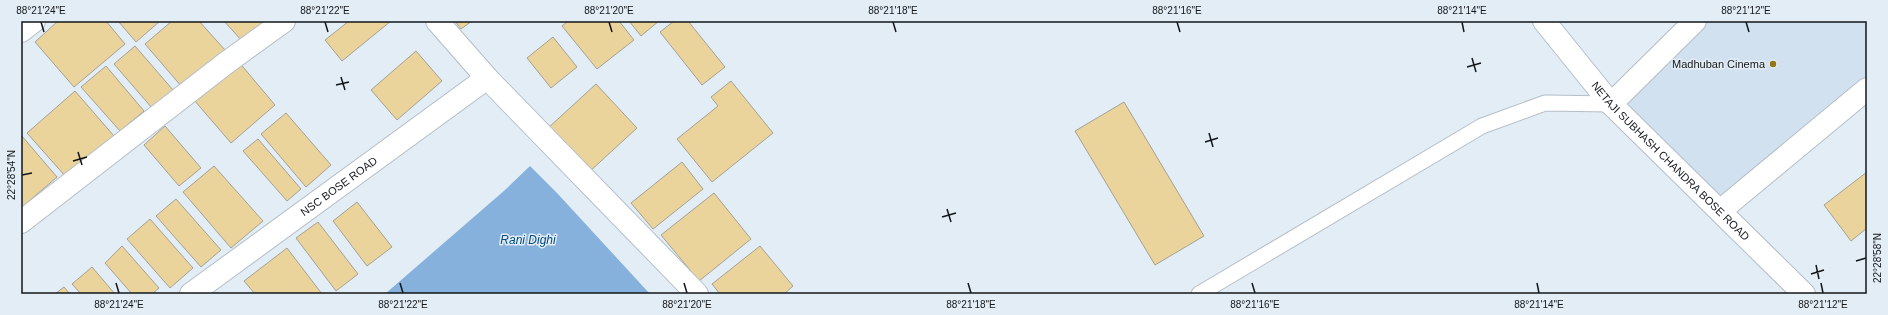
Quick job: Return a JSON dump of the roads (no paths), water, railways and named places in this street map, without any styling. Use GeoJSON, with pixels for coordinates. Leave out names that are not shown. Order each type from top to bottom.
{"type":"FeatureCollection","features":[{"type":"Feature","properties":{"kind":"street"},"geometry":{"type":"LineString","coordinates":[[21,32],[34,21]]}},
{"type":"Feature","properties":{"kind":"street"},"geometry":{"type":"LineString","coordinates":[[21,222],[226,63],[284,21]]}},
{"type":"Feature","properties":{"kind":"street"},"geometry":{"type":"LineString","coordinates":[[437,21],[487,78],[697,294]]}},
{"type":"Feature","properties":{"kind":"street","name":"NETAJI SUBHASH CHANDRA BOSE ROAD"},"geometry":{"type":"LineString","coordinates":[[1544,21],[1611,104],[1804,294]]}},
{"type":"Feature","properties":{"kind":"street"},"geometry":{"type":"LineString","coordinates":[[1611,104],[1695,21]]}},
{"type":"Feature","properties":{"kind":"street","name":"NSC BOSE ROAD"},"geometry":{"type":"LineString","coordinates":[[191,294],[487,78]]}},
{"type":"Feature","properties":{"kind":"street"},"geometry":{"type":"LineString","coordinates":[[1720,211],[1867,89]]}},
{"type":"Feature","properties":{"kind":"lane"},"geometry":{"type":"LineString","coordinates":[[1199,294],[1482,126],[1545,103],[1611,104]]}},
{"type":"Feature","properties":{"kind":"water","name":"Rani Dighi"},"geometry":{"type":"Polygon","coordinates":[[[530,166],[557,193],[650,294],[385,294],[505,190],[530,166]]]}},
{"type":"Feature","properties":{"kind":"place","name":"Madhuban Cinema"},"geometry":{"type":"Point","coordinates":[1773,64]}}]}
